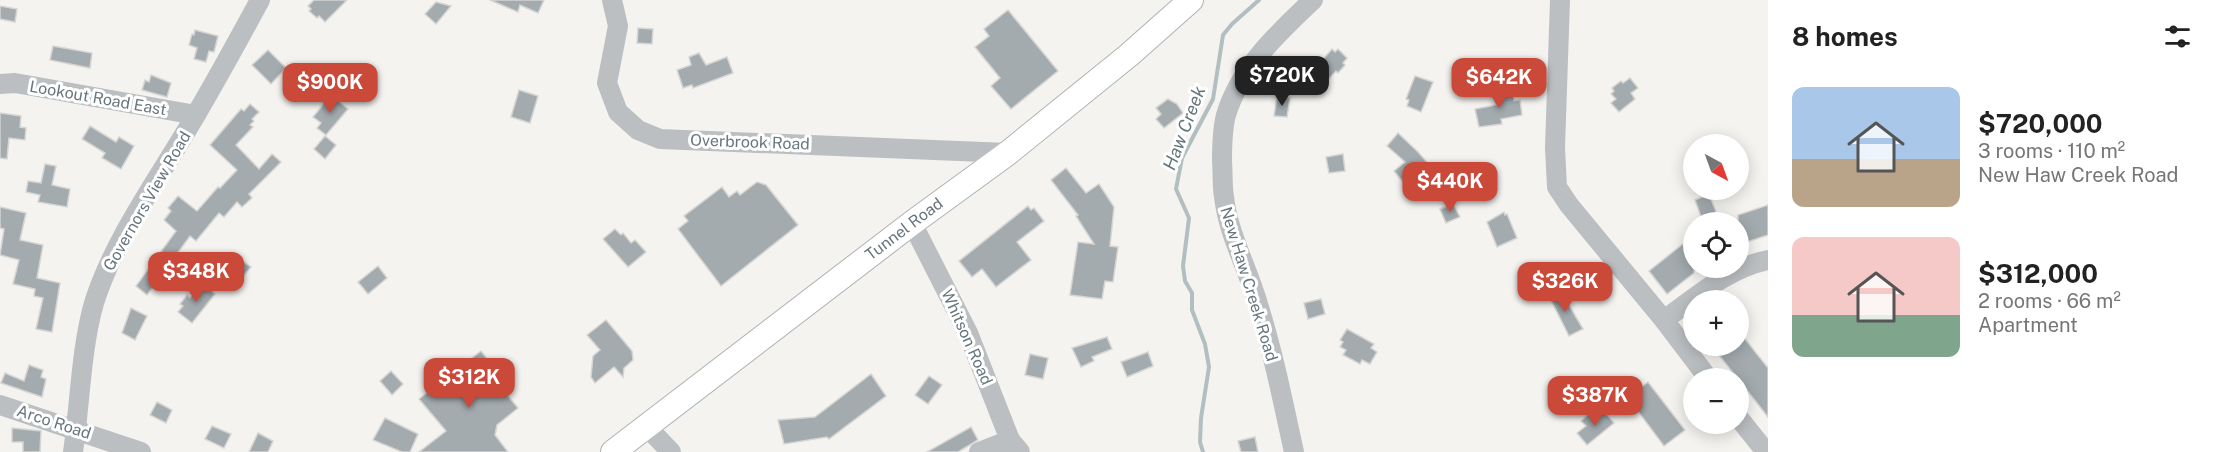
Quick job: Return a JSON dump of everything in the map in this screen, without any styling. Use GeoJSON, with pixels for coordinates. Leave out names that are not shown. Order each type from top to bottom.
{"type":"FeatureCollection","features":[{"type":"Feature","properties":{"kind":"main road","name":"Tunnel Road"},"geometry":{"type":"LineString","coordinates":[[613,452],[912,223],[1008,153],[1129,55],[1191,0]]}},
{"type":"Feature","properties":{"kind":"street","name":"Governors View Road"},"geometry":{"type":"LineString","coordinates":[[73,452],[82,370],[94,306],[104,277],[149,192],[196,115],[260,0]]}},
{"type":"Feature","properties":{"kind":"street","name":"Overbrook Road"},"geometry":{"type":"LineString","coordinates":[[612,0],[618,26],[607,83],[618,112],[638,130],[660,139],[1008,153]]}},
{"type":"Feature","properties":{"kind":"street","name":"New Haw Creek Road"},"geometry":{"type":"LineString","coordinates":[[1294,452],[1257,302],[1224,199],[1222,146],[1226,116],[1239,85],[1270,42],[1312,0]]}},
{"type":"Feature","properties":{"kind":"street"},"geometry":{"type":"LineString","coordinates":[[1560,0],[1555,148],[1557,187],[1700,368]]}},
{"type":"Feature","properties":{"kind":"street","name":"Lookout Road East"},"geometry":{"type":"LineString","coordinates":[[0,84],[15,83],[196,115]]}},
{"type":"Feature","properties":{"kind":"street","name":"Whitson Road"},"geometry":{"type":"LineString","coordinates":[[912,223],[968,333],[1015,446]]}},
{"type":"Feature","properties":{"kind":"street"},"geometry":{"type":"LineString","coordinates":[[1664,320],[1731,273],[1751,264],[1768,260]]}},
{"type":"Feature","properties":{"kind":"street","name":"Arco Road"},"geometry":{"type":"LineString","coordinates":[[0,405],[141,452]]}},
{"type":"Feature","properties":{"kind":"street"},"geometry":{"type":"LineString","coordinates":[[647,427],[671,452]]}},
{"type":"Feature","properties":{"kind":"street"},"geometry":{"type":"LineString","coordinates":[[1749,431],[1766,452]]}},
{"type":"Feature","properties":{"kind":"street"},"geometry":{"type":"LineString","coordinates":[[978,452],[1015,446]]}},
{"type":"Feature","properties":{"kind":"building"},"geometry":{"type":"Polygon","coordinates":[[[314,0],[347,0],[325,22],[309,11],[311,9],[308,6],[314,0]]]}},
{"type":"Feature","properties":{"kind":"building"},"geometry":{"type":"Polygon","coordinates":[[[490,0],[544,0],[538,13],[520,5],[518,12],[490,0]]]}},
{"type":"Feature","properties":{"kind":"building"},"geometry":{"type":"Polygon","coordinates":[[[436,2],[451,6],[436,24],[425,14],[436,2]]]}},
{"type":"Feature","properties":{"kind":"building"},"geometry":{"type":"Polygon","coordinates":[[[0,6],[17,9],[15,22],[0,19],[0,6]]]}},
{"type":"Feature","properties":{"kind":"building"},"geometry":{"type":"Polygon","coordinates":[[[1008,10],[1058,71],[1011,109],[991,86],[1000,78],[975,47],[989,36],[984,29],[1008,10]]]}},
{"type":"Feature","properties":{"kind":"building"},"geometry":{"type":"Polygon","coordinates":[[[638,28],[653,29],[652,44],[637,43],[638,28]]]}},
{"type":"Feature","properties":{"kind":"building"},"geometry":{"type":"Polygon","coordinates":[[[195,30],[218,36],[214,52],[209,51],[206,62],[194,59],[197,48],[189,45],[195,30]]]}},
{"type":"Feature","properties":{"kind":"building"},"geometry":{"type":"Polygon","coordinates":[[[53,46],[92,53],[90,68],[50,60],[53,46]]]}},
{"type":"Feature","properties":{"kind":"building"},"geometry":{"type":"Polygon","coordinates":[[[1332,49],[1335,52],[1338,49],[1347,58],[1343,63],[1345,65],[1338,73],[1336,71],[1324,84],[1311,73],[1332,49]]]}},
{"type":"Feature","properties":{"kind":"building"},"geometry":{"type":"Polygon","coordinates":[[[268,50],[286,68],[271,84],[252,65],[268,50]]]}},
{"type":"Feature","properties":{"kind":"building"},"geometry":{"type":"Polygon","coordinates":[[[699,53],[706,65],[727,57],[733,73],[693,88],[692,85],[683,88],[677,70],[691,65],[689,57],[699,53]]]}},
{"type":"Feature","properties":{"kind":"building"},"geometry":{"type":"Polygon","coordinates":[[[151,75],[171,83],[167,97],[142,90],[145,80],[149,82],[151,75]]]}},
{"type":"Feature","properties":{"kind":"building"},"geometry":{"type":"Polygon","coordinates":[[[1415,76],[1433,82],[1421,112],[1407,106],[1409,100],[1406,99],[1415,76]]]}},
{"type":"Feature","properties":{"kind":"building"},"geometry":{"type":"Polygon","coordinates":[[[1630,78],[1638,88],[1631,93],[1635,99],[1619,112],[1611,103],[1616,99],[1611,94],[1614,91],[1612,88],[1630,78]]]}},
{"type":"Feature","properties":{"kind":"building"},"geometry":{"type":"Polygon","coordinates":[[[1512,88],[1514,101],[1520,100],[1522,115],[1501,119],[1502,124],[1479,127],[1475,109],[1496,105],[1493,91],[1512,88]]]}},
{"type":"Feature","properties":{"kind":"building"},"geometry":{"type":"Polygon","coordinates":[[[519,90],[538,96],[530,123],[511,117],[519,90]]]}},
{"type":"Feature","properties":{"kind":"building"},"geometry":{"type":"Polygon","coordinates":[[[331,95],[348,109],[326,135],[317,128],[321,123],[313,117],[331,95]]]}},
{"type":"Feature","properties":{"kind":"building"},"geometry":{"type":"Polygon","coordinates":[[[1277,97],[1290,98],[1287,117],[1274,116],[1277,97]]]}},
{"type":"Feature","properties":{"kind":"building"},"geometry":{"type":"Polygon","coordinates":[[[1168,99],[1177,104],[1183,113],[1164,128],[1156,119],[1161,114],[1156,108],[1168,99]]]}},
{"type":"Feature","properties":{"kind":"building"},"geometry":{"type":"Polygon","coordinates":[[[250,104],[259,112],[252,119],[254,121],[250,125],[253,127],[236,145],[259,169],[272,154],[281,162],[249,194],[252,198],[242,207],[237,202],[224,217],[219,213],[196,241],[190,236],[147,295],[136,286],[176,231],[164,220],[171,211],[168,208],[178,196],[197,211],[237,170],[210,145],[241,109],[244,111],[250,104]]]}},
{"type":"Feature","properties":{"kind":"building"},"geometry":{"type":"Polygon","coordinates":[[[0,113],[21,116],[20,127],[26,128],[25,140],[9,138],[7,159],[0,158],[0,113]]]}},
{"type":"Feature","properties":{"kind":"building"},"geometry":{"type":"Polygon","coordinates":[[[90,126],[116,142],[119,137],[134,146],[121,169],[102,158],[105,153],[82,139],[90,126]]]}},
{"type":"Feature","properties":{"kind":"building"},"geometry":{"type":"Polygon","coordinates":[[[1398,133],[1431,167],[1407,187],[1394,171],[1405,162],[1387,146],[1398,133]]]}},
{"type":"Feature","properties":{"kind":"building"},"geometry":{"type":"Polygon","coordinates":[[[325,136],[336,145],[325,159],[314,149],[325,136]]]}},
{"type":"Feature","properties":{"kind":"building"},"geometry":{"type":"Polygon","coordinates":[[[1343,154],[1345,171],[1329,173],[1326,157],[1343,154]]]}},
{"type":"Feature","properties":{"kind":"building"},"geometry":{"type":"Polygon","coordinates":[[[45,164],[56,166],[52,185],[70,189],[67,207],[38,202],[40,195],[26,192],[28,181],[41,183],[45,164]]]}},
{"type":"Feature","properties":{"kind":"building"},"geometry":{"type":"Polygon","coordinates":[[[1066,168],[1086,193],[1099,184],[1114,207],[1110,246],[1118,247],[1113,282],[1105,281],[1102,299],[1070,295],[1078,242],[1094,244],[1076,216],[1078,215],[1051,180],[1066,168]]]}},
{"type":"Feature","properties":{"kind":"building"},"geometry":{"type":"Polygon","coordinates":[[[757,182],[766,185],[798,225],[721,286],[678,229],[688,221],[684,216],[722,187],[729,197],[737,191],[740,195],[757,182]]]}},
{"type":"Feature","properties":{"kind":"building"},"geometry":{"type":"Polygon","coordinates":[[[1695,200],[1711,200],[1716,212],[1699,212],[1695,200]]]}},
{"type":"Feature","properties":{"kind":"building"},"geometry":{"type":"Polygon","coordinates":[[[1453,204],[1460,217],[1446,223],[1440,209],[1453,204]]]}},
{"type":"Feature","properties":{"kind":"building"},"geometry":{"type":"Polygon","coordinates":[[[1768,205],[1768,235],[1749,241],[1749,212],[1747,212],[1768,205]]]}},
{"type":"Feature","properties":{"kind":"building"},"geometry":{"type":"Polygon","coordinates":[[[1028,206],[1031,210],[1034,208],[1044,221],[1017,242],[1031,260],[996,287],[982,269],[972,277],[959,261],[1028,206]]]}},
{"type":"Feature","properties":{"kind":"building"},"geometry":{"type":"Polygon","coordinates":[[[0,207],[26,213],[20,240],[43,245],[37,278],[60,283],[52,332],[36,329],[43,298],[34,296],[35,289],[13,284],[19,260],[0,255],[4,229],[0,228],[0,207]]]}},
{"type":"Feature","properties":{"kind":"building"},"geometry":{"type":"Polygon","coordinates":[[[1504,212],[1517,238],[1497,247],[1487,222],[1504,212]]]}},
{"type":"Feature","properties":{"kind":"building"},"geometry":{"type":"Polygon","coordinates":[[[615,229],[621,235],[623,233],[631,243],[635,240],[646,252],[628,267],[603,239],[615,229]]]}},
{"type":"Feature","properties":{"kind":"building"},"geometry":{"type":"Polygon","coordinates":[[[1683,244],[1683,278],[1688,278],[1667,294],[1649,271],[1683,244]]]}},
{"type":"Feature","properties":{"kind":"building"},"geometry":{"type":"Polygon","coordinates":[[[236,257],[251,267],[238,282],[225,270],[236,257]]]}},
{"type":"Feature","properties":{"kind":"building"},"geometry":{"type":"Polygon","coordinates":[[[378,266],[387,278],[368,294],[358,282],[378,266]]]}},
{"type":"Feature","properties":{"kind":"building"},"geometry":{"type":"Polygon","coordinates":[[[202,283],[215,294],[192,323],[178,312],[183,306],[180,304],[187,295],[190,298],[202,283]]]}},
{"type":"Feature","properties":{"kind":"building"},"geometry":{"type":"Polygon","coordinates":[[[1559,288],[1583,329],[1569,336],[1548,294],[1559,288]]]}},
{"type":"Feature","properties":{"kind":"building"},"geometry":{"type":"Polygon","coordinates":[[[1321,299],[1325,314],[1308,319],[1304,303],[1321,299]]]}},
{"type":"Feature","properties":{"kind":"building"},"geometry":{"type":"Polygon","coordinates":[[[131,308],[147,316],[135,340],[122,333],[131,308]]]}},
{"type":"Feature","properties":{"kind":"building"},"geometry":{"type":"Polygon","coordinates":[[[606,320],[632,351],[633,360],[624,368],[623,377],[614,367],[595,383],[591,377],[593,356],[600,350],[587,335],[606,320]]]}},
{"type":"Feature","properties":{"kind":"building"},"geometry":{"type":"Polygon","coordinates":[[[1347,329],[1374,344],[1371,348],[1377,352],[1370,364],[1362,360],[1360,364],[1343,355],[1346,350],[1340,347],[1343,342],[1340,340],[1347,329]]]}},
{"type":"Feature","properties":{"kind":"building"},"geometry":{"type":"Polygon","coordinates":[[[1107,337],[1112,349],[1092,357],[1094,361],[1081,367],[1072,348],[1107,337]]]}},
{"type":"Feature","properties":{"kind":"building"},"geometry":{"type":"Polygon","coordinates":[[[1749,344],[1768,368],[1768,417],[1749,393],[1749,368],[1729,368],[1720,356],[1749,356],[1749,344]]]}},
{"type":"Feature","properties":{"kind":"building"},"geometry":{"type":"Polygon","coordinates":[[[481,351],[499,374],[493,378],[518,408],[497,425],[495,435],[508,452],[419,452],[446,431],[419,399],[481,351]]]}},
{"type":"Feature","properties":{"kind":"building"},"geometry":{"type":"Polygon","coordinates":[[[1148,352],[1153,366],[1127,377],[1121,362],[1148,352]]]}},
{"type":"Feature","properties":{"kind":"building"},"geometry":{"type":"Polygon","coordinates":[[[1030,354],[1048,358],[1043,379],[1025,375],[1030,354]]]}},
{"type":"Feature","properties":{"kind":"building"},"geometry":{"type":"Polygon","coordinates":[[[29,365],[43,370],[41,377],[46,379],[42,397],[1,383],[5,373],[24,381],[29,365]]]}},
{"type":"Feature","properties":{"kind":"building"},"geometry":{"type":"Polygon","coordinates":[[[391,371],[403,384],[392,395],[380,381],[391,371]]]}},
{"type":"Feature","properties":{"kind":"building"},"geometry":{"type":"Polygon","coordinates":[[[871,374],[886,396],[829,439],[827,437],[784,444],[778,420],[815,417],[871,374]]]}},
{"type":"Feature","properties":{"kind":"building"},"geometry":{"type":"Polygon","coordinates":[[[929,376],[942,385],[928,404],[915,395],[929,376]]]}},
{"type":"Feature","properties":{"kind":"building"},"geometry":{"type":"Polygon","coordinates":[[[1648,382],[1683,427],[1683,432],[1664,446],[1628,398],[1648,382]]]}},
{"type":"Feature","properties":{"kind":"building"},"geometry":{"type":"Polygon","coordinates":[[[157,402],[172,410],[166,423],[150,415],[157,402]]]}},
{"type":"Feature","properties":{"kind":"building"},"geometry":{"type":"Polygon","coordinates":[[[1604,411],[1614,423],[1587,445],[1577,433],[1586,426],[1581,421],[1590,413],[1595,418],[1604,411]]]}},
{"type":"Feature","properties":{"kind":"building"},"geometry":{"type":"Polygon","coordinates":[[[385,418],[418,434],[410,452],[402,452],[373,440],[385,418]]]}},
{"type":"Feature","properties":{"kind":"building"},"geometry":{"type":"Polygon","coordinates":[[[212,426],[231,434],[224,448],[205,439],[212,426]]]}},
{"type":"Feature","properties":{"kind":"building"},"geometry":{"type":"Polygon","coordinates":[[[971,427],[978,440],[958,452],[927,452],[971,427]]]}},
{"type":"Feature","properties":{"kind":"building"},"geometry":{"type":"Polygon","coordinates":[[[12,428],[41,431],[40,452],[23,452],[23,442],[12,442],[12,428]]]}},
{"type":"Feature","properties":{"kind":"building"},"geometry":{"type":"Polygon","coordinates":[[[258,433],[273,441],[268,452],[249,452],[258,433]]]}},
{"type":"Feature","properties":{"kind":"building"},"geometry":{"type":"Polygon","coordinates":[[[1255,437],[1258,452],[1241,452],[1238,441],[1255,437]]]}},
{"type":"Feature","properties":{"kind":"waterway","name":"Haw Creek"},"geometry":{"type":"LineString","coordinates":[[1203,452],[1200,442],[1201,418],[1209,367],[1205,344],[1192,310],[1192,293],[1185,281],[1183,266],[1189,218],[1176,189],[1182,158],[1213,99],[1223,35],[1259,0]]}}]}
